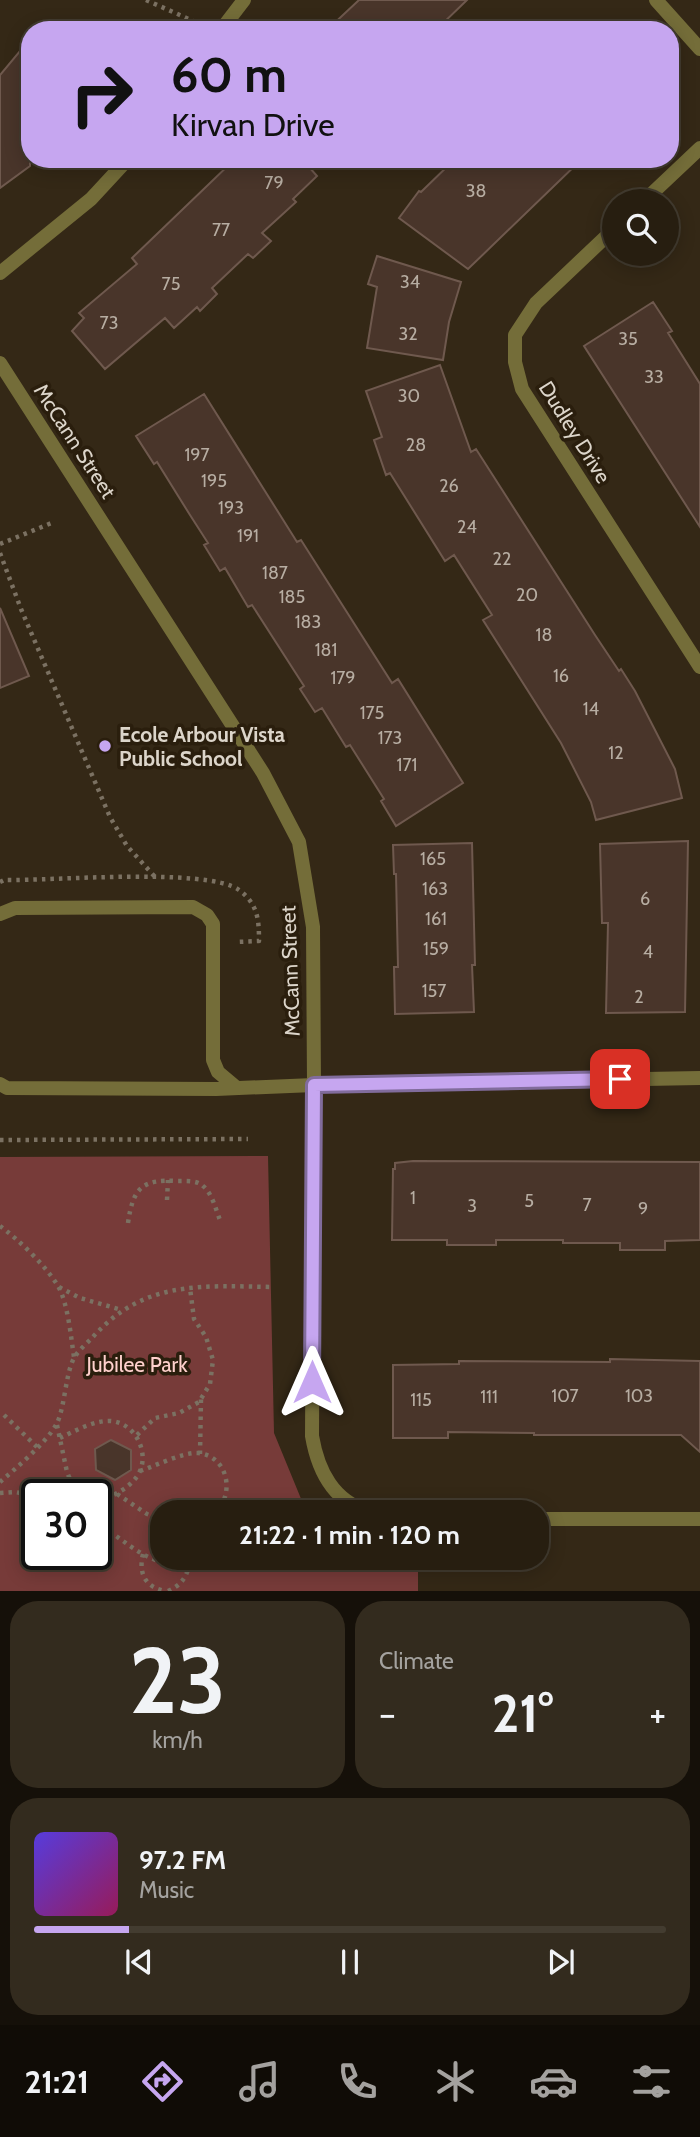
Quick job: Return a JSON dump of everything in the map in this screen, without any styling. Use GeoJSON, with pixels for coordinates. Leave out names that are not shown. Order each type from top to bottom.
{"type":"FeatureCollection","features":[{"type":"Feature","properties":{"kind":"street"},"geometry":{"type":"LineString","coordinates":[[228,21],[244,0]]}},
{"type":"Feature","properties":{"kind":"street"},"geometry":{"type":"LineString","coordinates":[[656,0],[675,21]]}},
{"type":"Feature","properties":{"kind":"street"},"geometry":{"type":"LineString","coordinates":[[679,25],[700,48]]}},
{"type":"Feature","properties":{"kind":"street"},"geometry":{"type":"LineString","coordinates":[[679,168],[700,148]]}},
{"type":"Feature","properties":{"kind":"street"},"geometry":{"type":"LineString","coordinates":[[0,273],[91,199],[120,168]]}},
{"type":"Feature","properties":{"kind":"street"},"geometry":{"type":"LineString","coordinates":[[657,189],[679,168]]}},
{"type":"Feature","properties":{"kind":"street","name":"Dudley Drive"},"geometry":{"type":"LineString","coordinates":[[602,240],[536,303],[515,335],[514,362],[522,389],[700,667]]}},
{"type":"Feature","properties":{"kind":"street","name":"McCann Street"},"geometry":{"type":"LineString","coordinates":[[0,363],[263,773],[299,842],[313,927],[312,1436],[316,1460],[331,1486],[346,1500]]}},
{"type":"Feature","properties":{"kind":"street"},"geometry":{"type":"LineString","coordinates":[[0,914],[15,908],[194,907],[207,915],[213,924],[213,1060],[218,1072],[237,1088]]}},
{"type":"Feature","properties":{"kind":"street"},"geometry":{"type":"LineString","coordinates":[[0,1084],[7,1088],[237,1088],[700,1078]]}},
{"type":"Feature","properties":{"kind":"street"},"geometry":{"type":"LineString","coordinates":[[549,1519],[700,1520]]}},
{"type":"Feature","properties":{"kind":"path"},"geometry":{"type":"LineString","coordinates":[[146,0],[194,21]]}},
{"type":"Feature","properties":{"kind":"path"},"geometry":{"type":"LineString","coordinates":[[0,544],[54,522]]}},
{"type":"Feature","properties":{"kind":"path"},"geometry":{"type":"LineString","coordinates":[[0,553],[21,609],[110,817],[127,846],[156,878]]}},
{"type":"Feature","properties":{"kind":"path"},"geometry":{"type":"LineString","coordinates":[[0,1140],[248,1139]]}},
{"type":"Feature","properties":{"kind":"path"},"geometry":{"type":"LineString","coordinates":[[167,1200],[168,1180]]}},
{"type":"Feature","properties":{"kind":"path"},"geometry":{"type":"LineString","coordinates":[[128,1223],[132,1199],[140,1187],[168,1180],[202,1184],[207,1189],[220,1220]]}},
{"type":"Feature","properties":{"kind":"path"},"geometry":{"type":"LineString","coordinates":[[0,1226],[17,1238],[59,1287],[80,1298],[122,1310]]}},
{"type":"Feature","properties":{"kind":"path"},"geometry":{"type":"LineString","coordinates":[[59,1287],[74,1358],[57,1424],[70,1479]]}},
{"type":"Feature","properties":{"kind":"path"},"geometry":{"type":"LineString","coordinates":[[74,1358],[101,1328],[122,1310],[158,1293],[190,1288],[274,1287]]}},
{"type":"Feature","properties":{"kind":"path"},"geometry":{"type":"LineString","coordinates":[[136,1435],[155,1418],[188,1409],[201,1399],[210,1384],[213,1360],[206,1337],[194,1320],[190,1288]]}},
{"type":"Feature","properties":{"kind":"path"},"geometry":{"type":"LineString","coordinates":[[201,1399],[201,1454]]}},
{"type":"Feature","properties":{"kind":"path"},"geometry":{"type":"LineString","coordinates":[[4,1415],[37,1447]]}},
{"type":"Feature","properties":{"kind":"path"},"geometry":{"type":"LineString","coordinates":[[60,1438],[101,1422],[114,1421],[126,1426],[136,1435],[143,1460],[140,1471],[132,1482],[112,1496]]}},
{"type":"Feature","properties":{"kind":"path"},"geometry":{"type":"LineString","coordinates":[[0,1482],[57,1424]]}},
{"type":"Feature","properties":{"kind":"path"},"geometry":{"type":"LineString","coordinates":[[140,1471],[187,1455],[201,1454],[213,1458],[220,1465],[227,1480],[225,1500]]}},
{"type":"Feature","properties":{"kind":"path"},"geometry":{"type":"LineString","coordinates":[[0,1493],[21,1493]]}},
{"type":"Feature","properties":{"kind":"path"},"geometry":{"type":"LineString","coordinates":[[117,1494],[150,1515]]}},
{"type":"Feature","properties":{"kind":"path"},"geometry":{"type":"LineString","coordinates":[[112,1533],[150,1557]]}},
{"type":"Feature","properties":{"kind":"path"},"geometry":{"type":"LineString","coordinates":[[143,1555],[142,1574],[147,1583],[157,1590],[167,1591],[178,1587],[188,1570]]}},
{"type":"Feature","properties":{"kind":"green space","name":"Jubilee Park"},"geometry":{"type":"Polygon","coordinates":[[[268,1156],[274,1433],[302,1500],[150,1500],[150,1570],[418,1570],[418,1591],[0,1591],[0,1157],[268,1156]]]}},
{"type":"Feature","properties":{"kind":"building"},"geometry":{"type":"Polygon","coordinates":[[[359,0],[467,0],[445,21],[337,21],[359,0]]]}},
{"type":"Feature","properties":{"kind":"building"},"geometry":{"type":"Polygon","coordinates":[[[21,50],[21,168],[27,168],[0,188],[0,75],[21,50]]]}},
{"type":"Feature","properties":{"kind":"building"},"geometry":{"type":"Polygon","coordinates":[[[226,168],[310,168],[317,176],[293,199],[296,202],[262,233],[271,241],[253,258],[248,254],[212,288],[217,294],[200,311],[197,307],[174,328],[165,318],[105,369],[72,331],[84,318],[79,313],[137,264],[132,258],[226,168]]]}},
{"type":"Feature","properties":{"kind":"building"},"geometry":{"type":"Polygon","coordinates":[[[446,168],[573,168],[468,269],[399,218],[419,191],[446,168]]]}},
{"type":"Feature","properties":{"kind":"building"},"geometry":{"type":"Polygon","coordinates":[[[377,256],[461,282],[449,322],[443,360],[367,348],[377,287],[368,284],[377,256]]]}},
{"type":"Feature","properties":{"kind":"building"},"geometry":{"type":"Polygon","coordinates":[[[653,302],[672,331],[668,333],[700,384],[700,527],[584,346],[653,302]]]}},
{"type":"Feature","properties":{"kind":"building"},"geometry":{"type":"Polygon","coordinates":[[[440,365],[471,452],[476,449],[595,635],[635,691],[675,769],[682,798],[596,820],[591,802],[561,743],[483,620],[492,615],[454,555],[445,561],[390,473],[386,475],[374,440],[382,437],[366,391],[440,365]]]}},
{"type":"Feature","properties":{"kind":"building"},"geometry":{"type":"Polygon","coordinates":[[[204,394],[297,542],[301,540],[392,683],[398,679],[463,783],[396,826],[381,801],[384,799],[350,745],[346,747],[322,708],[315,712],[300,689],[304,686],[252,605],[248,607],[225,568],[220,571],[204,545],[208,543],[157,462],[154,464],[136,436],[204,394]]]}},
{"type":"Feature","properties":{"kind":"building"},"geometry":{"type":"Polygon","coordinates":[[[0,608],[29,676],[0,688],[0,608]]]}},
{"type":"Feature","properties":{"kind":"building"},"geometry":{"type":"Polygon","coordinates":[[[688,841],[685,1012],[606,1013],[608,923],[602,923],[600,844],[688,841]]]}},
{"type":"Feature","properties":{"kind":"building"},"geometry":{"type":"Polygon","coordinates":[[[472,843],[474,1012],[395,1014],[394,967],[398,967],[393,845],[472,843]]]}},
{"type":"Feature","properties":{"kind":"building"},"geometry":{"type":"Polygon","coordinates":[[[700,1162],[700,1240],[665,1241],[665,1250],[620,1250],[620,1243],[563,1243],[563,1240],[496,1240],[496,1245],[447,1245],[447,1240],[392,1240],[393,1169],[395,1163],[700,1162]]]}},
{"type":"Feature","properties":{"kind":"building"},"geometry":{"type":"Polygon","coordinates":[[[610,1359],[700,1361],[700,1452],[681,1435],[448,1432],[448,1438],[393,1438],[393,1365],[459,1364],[459,1361],[610,1362],[610,1359]]]}},
{"type":"Feature","properties":{"kind":"building"},"geometry":{"type":"Polygon","coordinates":[[[111,1440],[131,1450],[131,1470],[115,1480],[96,1470],[95,1449],[111,1440]]]}},
{"type":"Feature","properties":{"kind":"place","name":"Ecole Arbour Vista Public School"},"geometry":{"type":"Point","coordinates":[105,746]}},
{"type":"Feature","properties":{"kind":"route"},"geometry":{"type":"LineString","coordinates":[[312,1382],[314,1085],[620,1079]]}}]}
